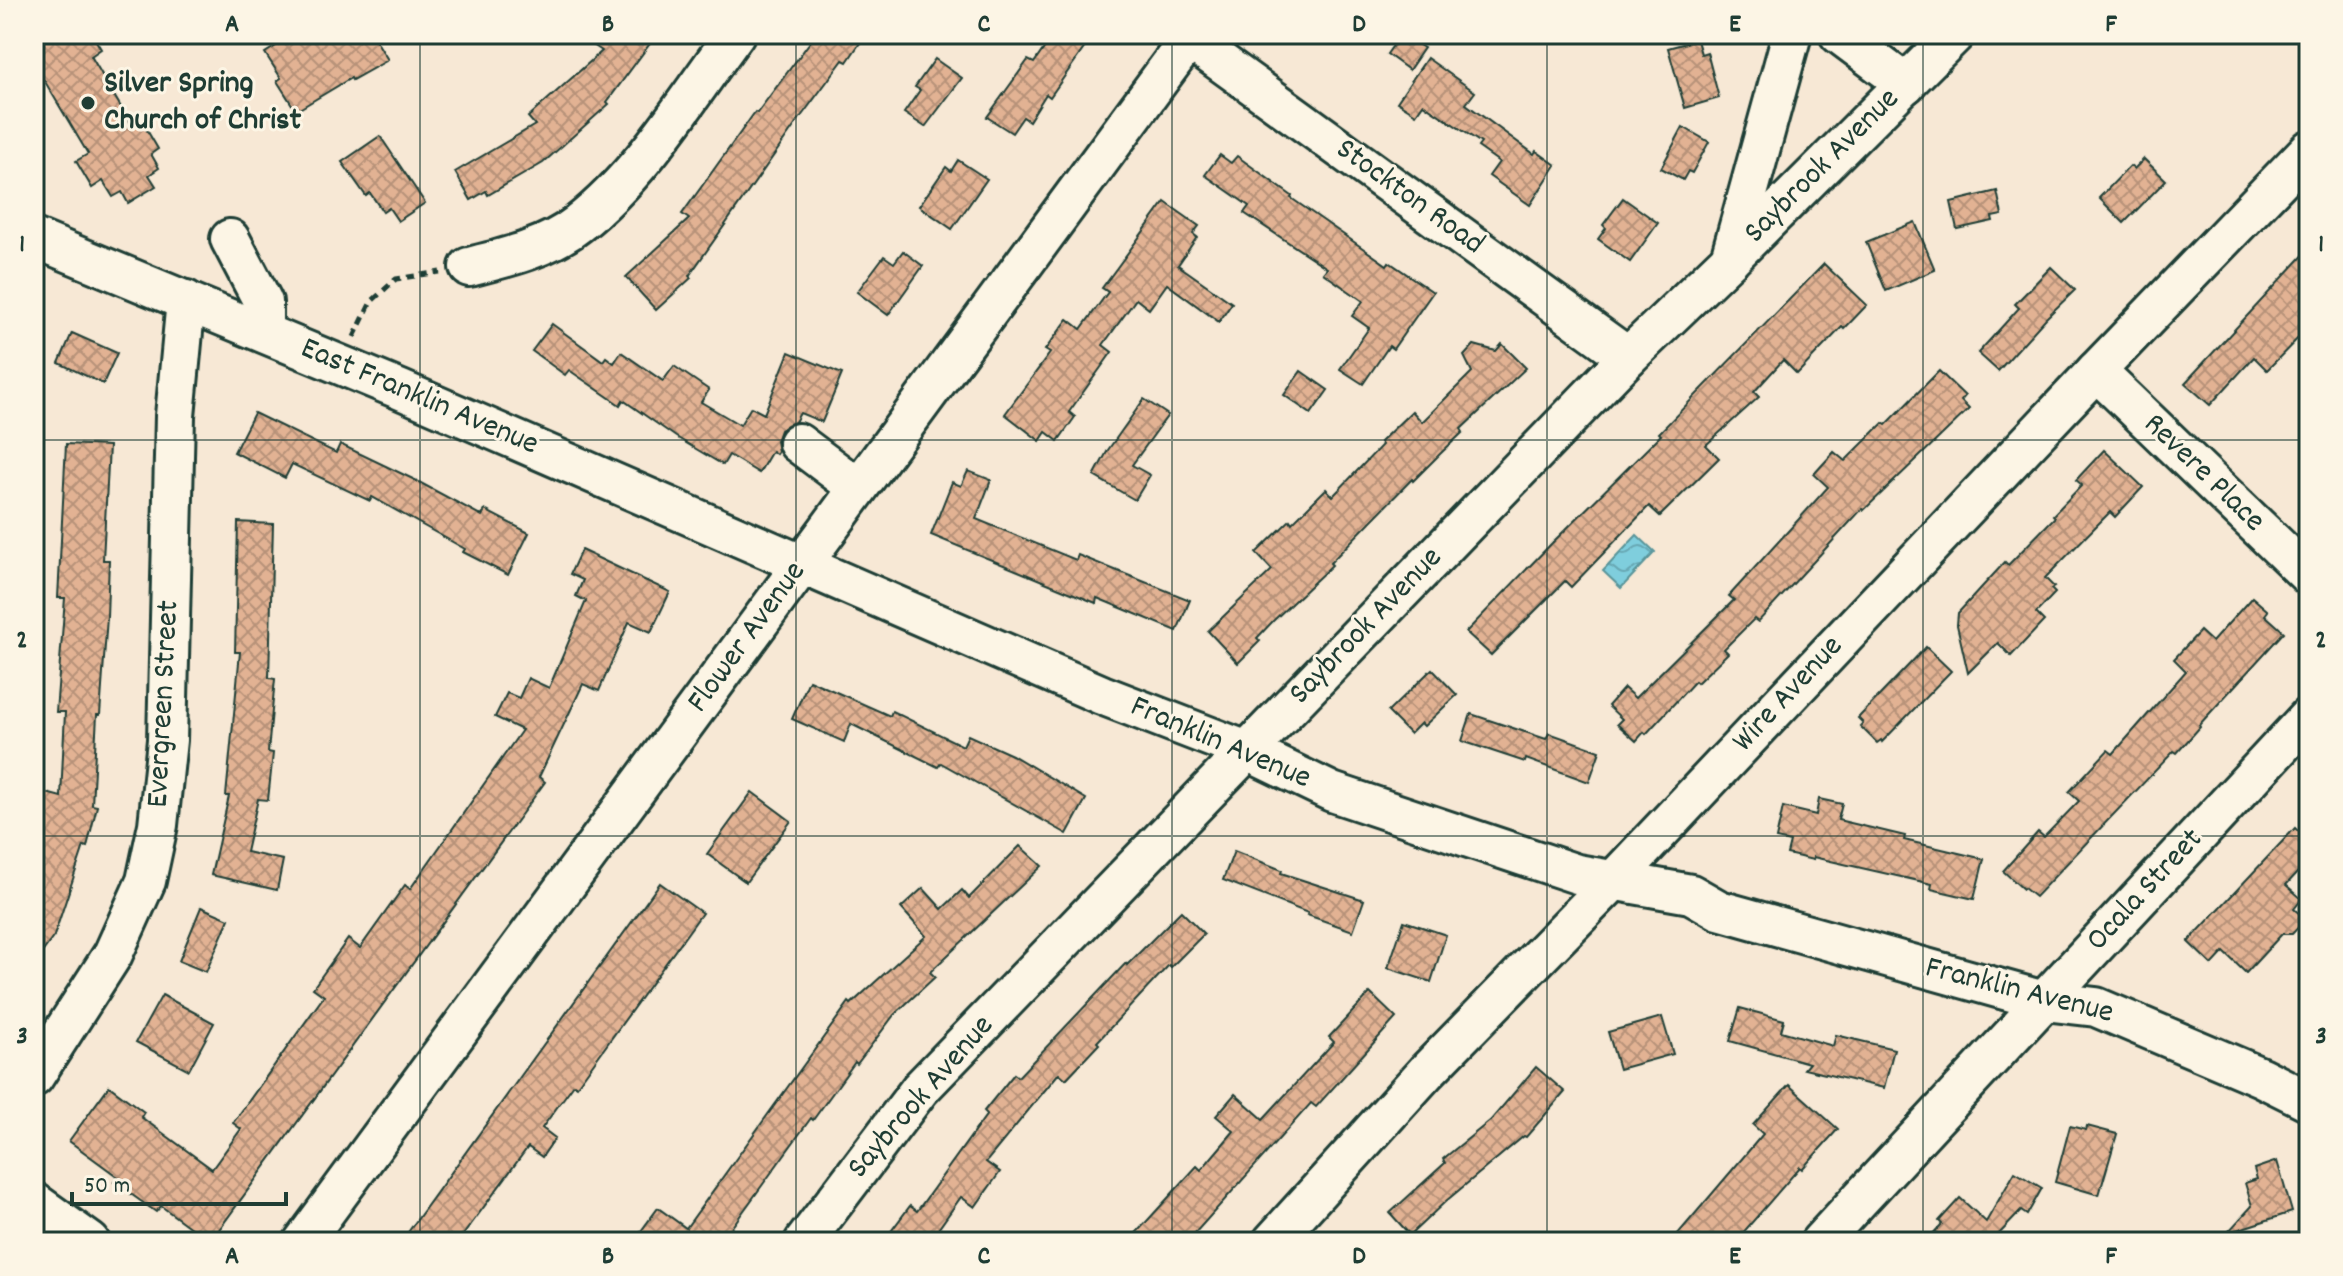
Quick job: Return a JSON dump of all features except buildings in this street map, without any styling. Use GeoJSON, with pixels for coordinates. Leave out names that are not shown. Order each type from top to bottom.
{"type":"FeatureCollection","features":[{"type":"Feature","properties":{"kind":"street"},"geometry":{"type":"LineString","coordinates":[[469,267],[520,254],[576,226],[634,171],[735,34]]}},
{"type":"Feature","properties":{"kind":"street"},"geometry":{"type":"LineString","coordinates":[[1730,259],[1792,34]]}},
{"type":"Feature","properties":{"kind":"street"},"geometry":{"type":"LineString","coordinates":[[1839,34],[1906,84]]}},
{"type":"Feature","properties":{"kind":"street","name":"Saybrook Avenue"},"geometry":{"type":"LineString","coordinates":[[804,1242],[920,1089],[1628,357],[1955,34]]}},
{"type":"Feature","properties":{"kind":"street","name":"Stockton Road"},"geometry":{"type":"LineString","coordinates":[[1191,36],[1628,357]]}},
{"type":"Feature","properties":{"kind":"street","name":"Flower Avenue"},"geometry":{"type":"LineString","coordinates":[[303,1242],[1191,36]]}},
{"type":"Feature","properties":{"kind":"street","name":"Wire Avenue"},"geometry":{"type":"LineString","coordinates":[[1272,1242],[1426,1072],[1632,882],[2096,371],[2309,150]]}},
{"type":"Feature","properties":{"kind":"street","name":"East Franklin Avenue"},"geometry":{"type":"LineString","coordinates":[[34,238],[263,332],[803,563]]}},
{"type":"Feature","properties":{"kind":"street"},"geometry":{"type":"LineString","coordinates":[[230,239],[263,302],[263,332]]}},
{"type":"Feature","properties":{"kind":"street","name":"Evergreen Street"},"geometry":{"type":"LineString","coordinates":[[34,1077],[113,954],[146,881],[158,825],[167,740],[175,416],[186,300]]}},
{"type":"Feature","properties":{"kind":"street","name":"Revere Place"},"geometry":{"type":"LineString","coordinates":[[2096,371],[2309,576]]}},
{"type":"Feature","properties":{"kind":"street"},"geometry":{"type":"LineString","coordinates":[[798,443],[858,488]]}},
{"type":"Feature","properties":{"kind":"street","name":"Franklin Avenue"},"geometry":{"type":"LineString","coordinates":[[803,563],[1102,695],[1247,751],[1332,792],[1577,874],[1632,882],[1681,913],[1719,910],[2044,1001],[2096,1007],[2261,1077],[2309,1101]]}},
{"type":"Feature","properties":{"kind":"street","name":"Ocala Street"},"geometry":{"type":"LineString","coordinates":[[1820,1242],[2309,716]]}},
{"type":"Feature","properties":{"kind":"street"},"geometry":{"type":"LineString","coordinates":[[34,1202],[90,1242]]}},
{"type":"Feature","properties":{"kind":"path"},"geometry":{"type":"LineString","coordinates":[[353,339],[371,302],[396,279],[469,267]]}},
{"type":"Feature","properties":{"kind":"water"},"geometry":{"type":"Polygon","coordinates":[[[1637,535],[1655,552],[1621,588],[1603,571],[1637,535]]]}},
{"type":"Feature","properties":{"kind":"place","name":"Silver Spring Church of Christ"},"geometry":{"type":"Point","coordinates":[88,103]}}]}
